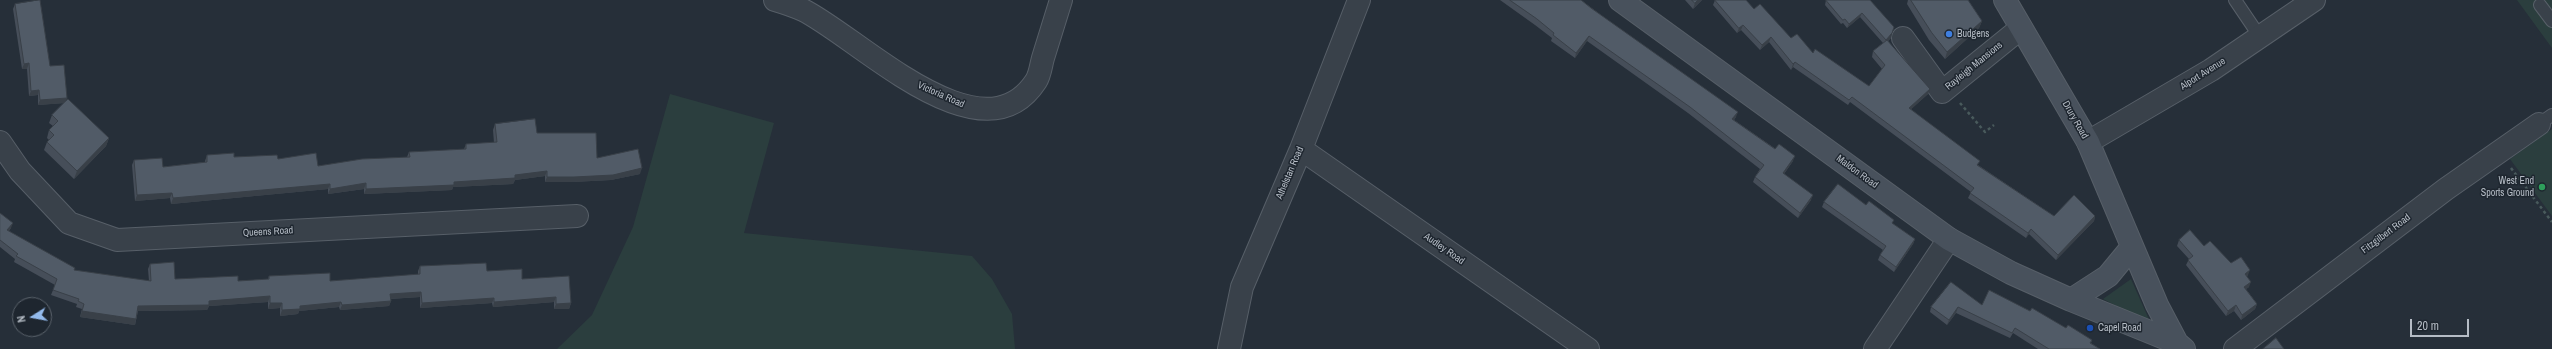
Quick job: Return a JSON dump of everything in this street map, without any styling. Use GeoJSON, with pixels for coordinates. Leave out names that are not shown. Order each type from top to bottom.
{"type":"FeatureCollection","features":[{"type":"Feature","properties":{"kind":"main road","name":"Maldon Road"},"geometry":{"type":"LineString","coordinates":[[1620,0],[1949,239],[2011,273],[2180,346]]}},
{"type":"Feature","properties":{"kind":"main road","name":"Drury Road"},"geometry":{"type":"LineString","coordinates":[[2005,0],[2088,142],[2132,247],[2180,346]]}},
{"type":"Feature","properties":{"kind":"main road"},"geometry":{"type":"LineString","coordinates":[[2071,300],[2108,276],[2132,247]]}},
{"type":"Feature","properties":{"kind":"street","name":"Victoria Road"},"geometry":{"type":"LineString","coordinates":[[775,0],[804,11],[920,88],[963,106],[982,109],[1002,108],[1014,102],[1036,80],[1061,0]]}},
{"type":"Feature","properties":{"kind":"street","name":"Athelstan Road"},"geometry":{"type":"LineString","coordinates":[[1229,349],[1242,287],[1301,149],[1359,0]]}},
{"type":"Feature","properties":{"kind":"street","name":"Alport Avenue"},"geometry":{"type":"LineString","coordinates":[[2088,142],[2211,70],[2314,0]]}},
{"type":"Feature","properties":{"kind":"street","name":"Rayleigh Mansions"},"geometry":{"type":"LineString","coordinates":[[1903,38],[1942,92],[2021,28]]}},
{"type":"Feature","properties":{"kind":"street","name":"Fitzgilbert Road"},"geometry":{"type":"LineString","coordinates":[[2235,349],[2446,189],[2546,119]]}},
{"type":"Feature","properties":{"kind":"street","name":"Queens Road"},"geometry":{"type":"LineString","coordinates":[[0,142],[20,171],[69,223],[117,240],[577,216]]}},
{"type":"Feature","properties":{"kind":"street","name":"Audley Road"},"geometry":{"type":"LineString","coordinates":[[1301,149],[1588,349]]}},
{"type":"Feature","properties":{"kind":"street"},"geometry":{"type":"LineString","coordinates":[[1875,349],[1949,239]]}},
{"type":"Feature","properties":{"kind":"lane"},"geometry":{"type":"LineString","coordinates":[[2235,0],[2260,37]]}},
{"type":"Feature","properties":{"kind":"lane"},"geometry":{"type":"LineString","coordinates":[[2540,5],[2552,21]]}},
{"type":"Feature","properties":{"kind":"path"},"geometry":{"type":"LineString","coordinates":[[1947,89],[1985,132],[1994,125]]}},
{"type":"Feature","properties":{"kind":"path"},"geometry":{"type":"LineString","coordinates":[[2499,152],[2552,222]]}},
{"type":"Feature","properties":{"kind":"shaded area"},"geometry":{"type":"Polygon","coordinates":[[[2517,0],[2552,0],[2552,48],[2517,0]]]}},
{"type":"Feature","properties":{"kind":"shaded area"},"geometry":{"type":"Polygon","coordinates":[[[670,94],[774,123],[744,233],[972,256],[992,279],[1012,314],[1015,349],[557,349],[592,315],[633,227],[670,94]]]}},
{"type":"Feature","properties":{"kind":"shaded area","name":"West End Sports Ground"},"geometry":{"type":"Polygon","coordinates":[[[2552,129],[2552,216],[2510,159],[2552,129]]]}},
{"type":"Feature","properties":{"kind":"shaded area"},"geometry":{"type":"Polygon","coordinates":[[[2131,279],[2151,324],[2103,299],[2131,279]]]}},
{"type":"Feature","properties":{"kind":"building"},"geometry":{"type":"Polygon","coordinates":[[[40,0],[50,66],[64,65],[67,98],[40,100],[39,90],[31,91],[29,63],[24,64],[15,4],[40,0]]]}},
{"type":"Feature","properties":{"kind":"building"},"geometry":{"type":"Polygon","coordinates":[[[1510,0],[1581,0],[1738,112],[1732,119],[1775,149],[1779,144],[1795,156],[1783,173],[1813,195],[1800,213],[1755,177],[1764,165],[1690,107],[1589,36],[1576,53],[1553,35],[1554,33],[1537,19],[1510,0]]]}},
{"type":"Feature","properties":{"kind":"building"},"geometry":{"type":"Polygon","coordinates":[[[1715,0],[1746,0],[1754,9],[1760,4],[1791,38],[1797,34],[1813,53],[1815,49],[1869,86],[1885,65],[1873,51],[1887,40],[1930,89],[1909,108],[1980,161],[1977,165],[2054,216],[2074,195],[2095,216],[2058,255],[2031,229],[2028,233],[1970,193],[1974,188],[1852,97],[1849,100],[1795,62],[1793,64],[1771,37],[1762,45],[1743,25],[1739,28],[1715,0]]]}},
{"type":"Feature","properties":{"kind":"building"},"geometry":{"type":"Polygon","coordinates":[[[1826,0],[1870,0],[1894,27],[1892,33],[1886,40],[1862,13],[1849,24],[1845,19],[1843,20],[1826,0]]]}},
{"type":"Feature","properties":{"kind":"building","name":"Budgens"},"geometry":{"type":"Polygon","coordinates":[[[1911,0],[1968,0],[1982,21],[1947,52],[1932,33],[1911,0]]]}},
{"type":"Feature","properties":{"kind":"building"},"geometry":{"type":"Polygon","coordinates":[[[68,99],[109,138],[77,171],[47,142],[54,135],[49,130],[58,121],[52,115],[68,99]]]}},
{"type":"Feature","properties":{"kind":"building"},"geometry":{"type":"Polygon","coordinates":[[[535,119],[537,133],[596,133],[597,158],[638,149],[642,168],[613,175],[574,177],[547,177],[547,171],[515,175],[515,178],[454,182],[454,185],[366,189],[366,183],[330,189],[330,184],[173,198],[172,193],[137,195],[134,160],[162,158],[163,167],[207,162],[207,155],[234,153],[234,157],[277,155],[278,159],[316,153],[318,166],[362,159],[410,157],[409,152],[466,149],[466,144],[497,142],[495,124],[535,119]]]}},
{"type":"Feature","properties":{"kind":"building"},"geometry":{"type":"Polygon","coordinates":[[[1838,184],[1866,205],[1869,201],[1894,220],[1892,223],[1915,239],[1896,267],[1880,255],[1886,246],[1824,202],[1838,184]]]}},
{"type":"Feature","properties":{"kind":"building"},"geometry":{"type":"Polygon","coordinates":[[[0,213],[13,223],[7,230],[75,268],[74,270],[151,281],[150,264],[174,262],[175,279],[238,276],[238,281],[269,279],[269,276],[330,273],[330,281],[420,274],[420,266],[486,263],[487,271],[522,269],[522,279],[569,276],[571,303],[556,304],[556,297],[494,302],[494,298],[422,303],[421,292],[390,294],[391,301],[342,305],[341,302],[300,306],[300,309],[282,310],[282,303],[270,303],[270,296],[209,301],[209,305],[138,306],[136,319],[82,311],[84,304],[78,301],[79,299],[53,290],[57,279],[16,256],[18,254],[0,240],[0,213]]]}},
{"type":"Feature","properties":{"kind":"building"},"geometry":{"type":"Polygon","coordinates":[[[2190,230],[2204,246],[2210,241],[2231,263],[2241,257],[2250,270],[2245,274],[2251,282],[2244,287],[2257,304],[2242,315],[2236,305],[2228,311],[2188,260],[2193,256],[2179,240],[2190,230]]]}},
{"type":"Feature","properties":{"kind":"building"},"geometry":{"type":"Polygon","coordinates":[[[1951,282],[1982,305],[1989,290],[2030,311],[2032,308],[2066,328],[2068,325],[2092,340],[2090,343],[2100,349],[2049,349],[2015,328],[2012,333],[1958,307],[1949,320],[1931,307],[1951,282]]]}},
{"type":"Feature","properties":{"kind":"building"},"geometry":{"type":"Polygon","coordinates":[[[2276,338],[2284,349],[2263,349],[2276,338]]]}},
{"type":"Feature","properties":{"kind":"place","name":"Budgens"},"geometry":{"type":"Point","coordinates":[1949,34]}},
{"type":"Feature","properties":{"kind":"place","name":"West End Sports Ground"},"geometry":{"type":"Point","coordinates":[2542,187]}},
{"type":"Feature","properties":{"kind":"place","name":"Capel Road"},"geometry":{"type":"Point","coordinates":[2090,328]}}]}
